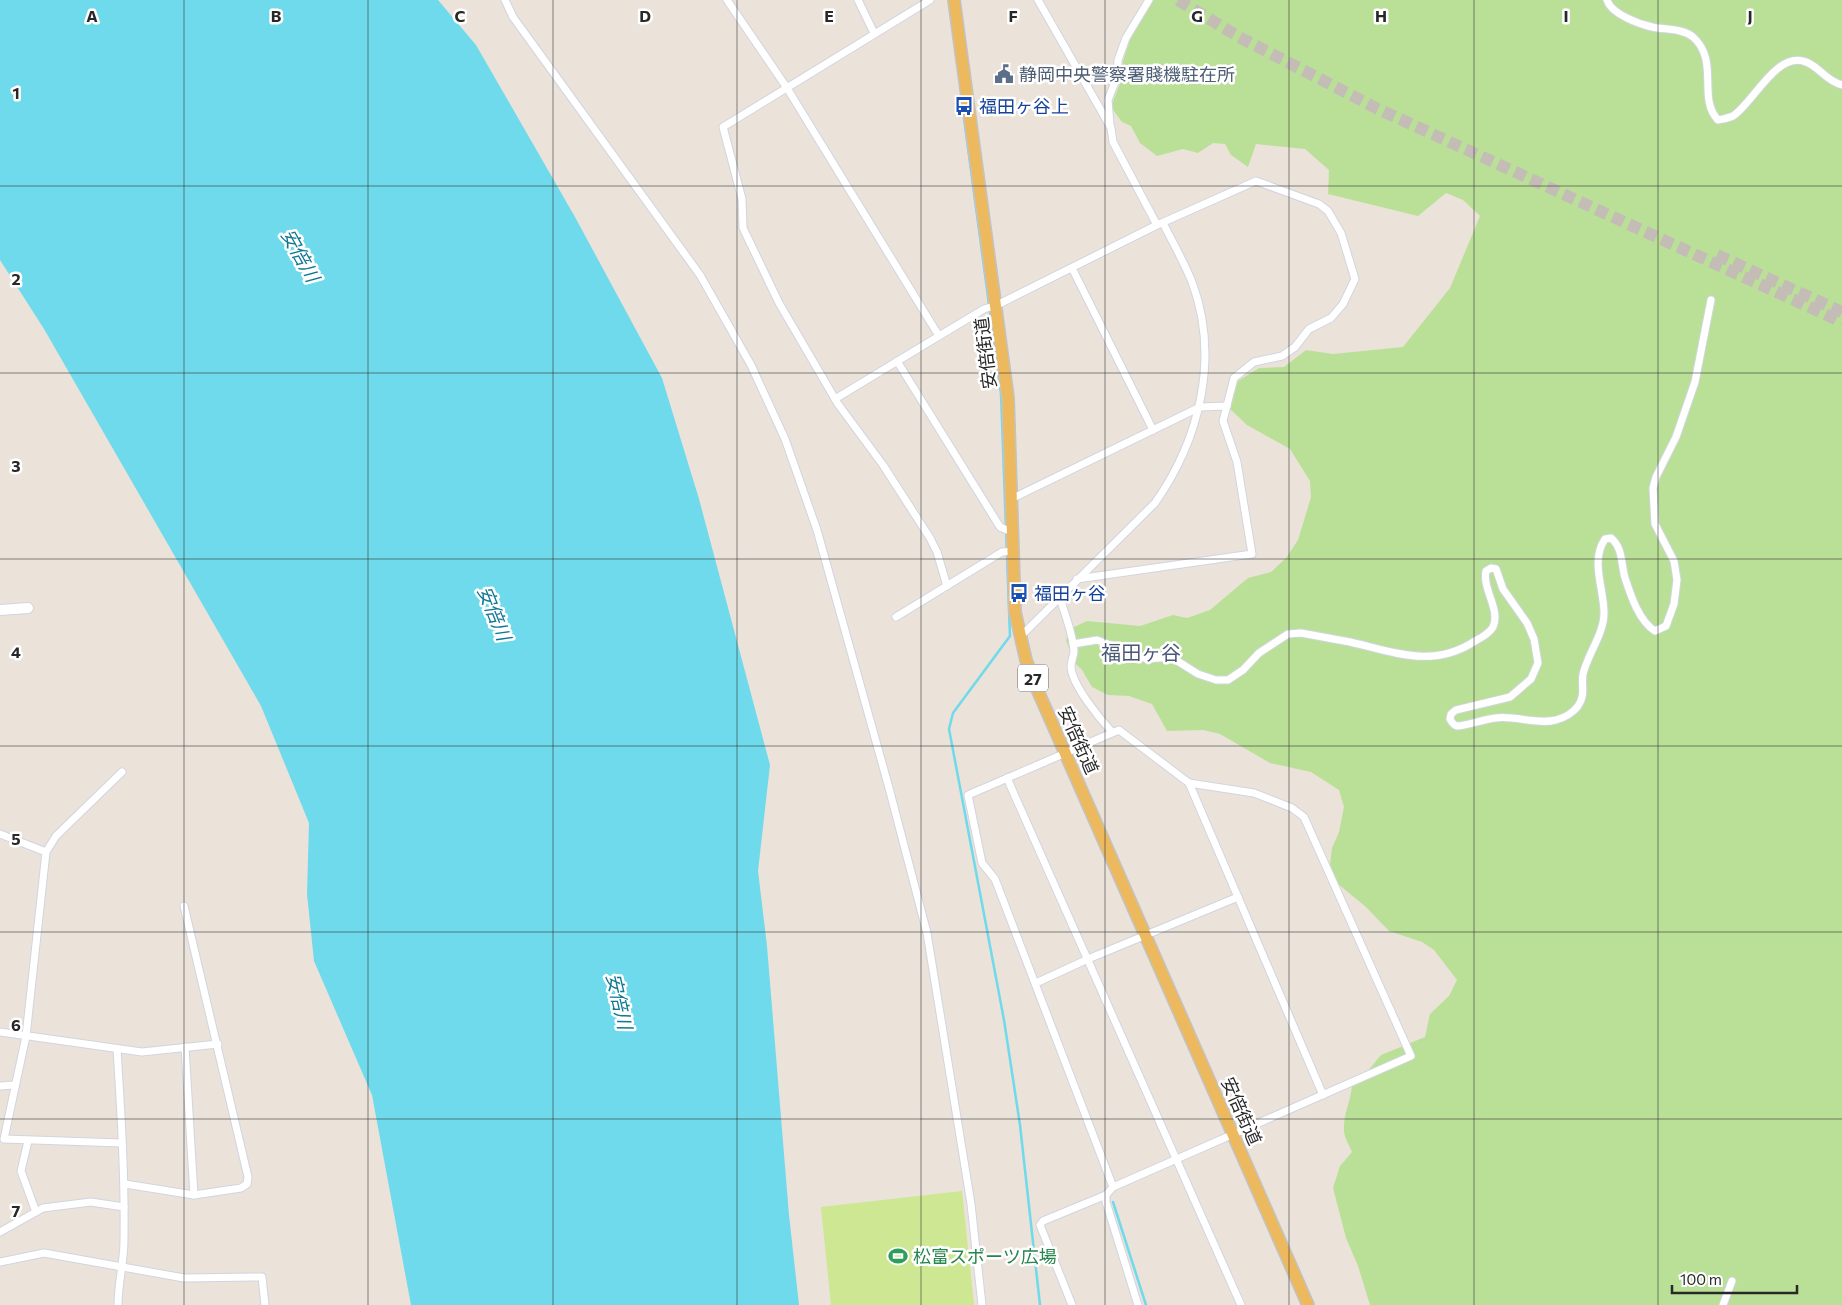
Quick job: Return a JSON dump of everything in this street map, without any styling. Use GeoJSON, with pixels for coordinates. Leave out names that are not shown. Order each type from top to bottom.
{"type":"FeatureCollection","features":[{"type":"Feature","properties":{"kind":"main road","name":"安倍街道"},"geometry":{"type":"LineString","coordinates":[[954,0],[991,278],[997,305],[1008,398],[1015,612],[1021,636],[1037,689],[1308,1305]]}},
{"type":"Feature","properties":{"kind":"street"},"geometry":{"type":"LineString","coordinates":[[505,0],[513,17],[700,275],[751,365],[785,439],[818,530],[927,933],[971,1204],[982,1305]]}},
{"type":"Feature","properties":{"kind":"street"},"geometry":{"type":"LineString","coordinates":[[727,0],[787,88],[939,336]]}},
{"type":"Feature","properties":{"kind":"street"},"geometry":{"type":"LineString","coordinates":[[858,0],[874,33]]}},
{"type":"Feature","properties":{"kind":"street"},"geometry":{"type":"LineString","coordinates":[[930,0],[724,127],[742,199],[743,228],[779,304],[835,398],[883,465],[930,538],[937,552],[947,586]]}},
{"type":"Feature","properties":{"kind":"street"},"geometry":{"type":"LineString","coordinates":[[1038,0],[1111,128]]}},
{"type":"Feature","properties":{"kind":"street"},"geometry":{"type":"LineString","coordinates":[[1606,0],[1612,8],[1620,13],[1650,26],[1680,31],[1690,35],[1698,42],[1709,70],[1709,103],[1713,115],[1718,120],[1731,117],[1745,106],[1765,78],[1793,62],[1802,60],[1813,65],[1830,81],[1842,85]]}},
{"type":"Feature","properties":{"kind":"street"},"geometry":{"type":"LineString","coordinates":[[1021,636],[1155,503],[1181,459],[1200,407],[1204,369],[1201,313],[1192,281],[1113,142],[1111,128],[1108,100],[1117,77],[1118,60],[1126,38],[1147,1]]}},
{"type":"Feature","properties":{"kind":"street"},"geometry":{"type":"LineString","coordinates":[[835,398],[984,309],[997,305],[1160,224],[1256,181],[1320,204],[1334,220],[1346,249],[1355,279],[1342,304],[1331,318],[1309,329],[1295,348],[1282,356],[1254,362],[1234,378],[1223,421],[1237,462],[1252,554],[1077,579]]}},
{"type":"Feature","properties":{"kind":"street"},"geometry":{"type":"LineString","coordinates":[[1072,268],[1153,430]]}},
{"type":"Feature","properties":{"kind":"street"},"geometry":{"type":"LineString","coordinates":[[1073,644],[1097,640],[1148,659],[1171,657],[1198,674],[1216,680],[1228,680],[1243,670],[1259,653],[1288,634],[1301,633],[1411,657],[1448,653],[1467,647],[1487,634],[1493,626],[1495,617],[1485,578],[1486,571],[1491,568],[1496,569],[1503,588],[1527,623],[1534,638],[1538,663],[1531,679],[1510,697],[1456,710],[1451,714],[1450,720],[1453,724],[1459,726],[1477,720],[1498,717],[1543,722],[1556,720],[1568,715],[1578,706],[1584,694],[1583,674],[1604,614],[1598,571],[1600,546],[1605,539],[1611,538],[1617,543],[1625,578],[1647,626],[1655,631],[1662,630],[1666,626],[1672,611],[1677,580],[1674,561],[1655,524],[1653,488],[1656,477],[1676,436],[1695,382],[1711,300]]}},
{"type":"Feature","properties":{"kind":"street"},"geometry":{"type":"LineString","coordinates":[[897,361],[1000,527],[1012,532]]}},
{"type":"Feature","properties":{"kind":"street"},"geometry":{"type":"LineString","coordinates":[[1011,499],[1200,407],[1227,406]]}},
{"type":"Feature","properties":{"kind":"street"},"geometry":{"type":"LineString","coordinates":[[896,617],[1002,552],[1013,551]]}},
{"type":"Feature","properties":{"kind":"street"},"geometry":{"type":"LineString","coordinates":[[1060,598],[1073,644],[1074,653],[1071,667],[1075,679],[1093,712],[1112,732]]}},
{"type":"Feature","properties":{"kind":"street"},"geometry":{"type":"LineString","coordinates":[[0,610],[28,608]]}},
{"type":"Feature","properties":{"kind":"street"},"geometry":{"type":"LineString","coordinates":[[1072,1305],[1040,1225],[1043,1221],[1106,1195],[1113,1187],[1176,1158],[1410,1056],[1304,817],[1292,808],[1254,793],[1189,783],[1119,730],[968,795],[982,863],[995,879],[1113,1187]]}},
{"type":"Feature","properties":{"kind":"street"},"geometry":{"type":"LineString","coordinates":[[122,772],[56,836],[46,852],[26,1036],[14,1085],[4,1139],[122,1143]]}},
{"type":"Feature","properties":{"kind":"street"},"geometry":{"type":"LineString","coordinates":[[1007,778],[1241,1305]]}},
{"type":"Feature","properties":{"kind":"street"},"geometry":{"type":"LineString","coordinates":[[1189,783],[1323,1095]]}},
{"type":"Feature","properties":{"kind":"street"},"geometry":{"type":"LineString","coordinates":[[0,834],[46,852]]}},
{"type":"Feature","properties":{"kind":"street"},"geometry":{"type":"LineString","coordinates":[[1036,983],[1088,959],[1238,897]]}},
{"type":"Feature","properties":{"kind":"street"},"geometry":{"type":"LineString","coordinates":[[125,1184],[194,1195],[241,1188],[246,1184],[248,1177],[184,906]]}},
{"type":"Feature","properties":{"kind":"street"},"geometry":{"type":"LineString","coordinates":[[0,1032],[142,1052],[218,1044]]}},
{"type":"Feature","properties":{"kind":"street"},"geometry":{"type":"LineString","coordinates":[[185,1047],[194,1195]]}},
{"type":"Feature","properties":{"kind":"street"},"geometry":{"type":"LineString","coordinates":[[117,1049],[125,1184],[124,1244],[118,1305]]}},
{"type":"Feature","properties":{"kind":"street"},"geometry":{"type":"LineString","coordinates":[[0,1086],[14,1085]]}},
{"type":"Feature","properties":{"kind":"street"},"geometry":{"type":"LineString","coordinates":[[28,1141],[20,1171],[36,1212]]}},
{"type":"Feature","properties":{"kind":"street"},"geometry":{"type":"LineString","coordinates":[[1106,1195],[1106,1202],[1138,1305]]}},
{"type":"Feature","properties":{"kind":"street"},"geometry":{"type":"LineString","coordinates":[[0,1232],[44,1208],[91,1202],[124,1207]]}},
{"type":"Feature","properties":{"kind":"street"},"geometry":{"type":"LineString","coordinates":[[0,1262],[44,1253],[184,1278],[262,1277],[265,1305]]}},
{"type":"Feature","properties":{"kind":"street"},"geometry":{"type":"LineString","coordinates":[[1723,1305],[1732,1282]]}},
{"type":"Feature","properties":{"kind":"green space"},"geometry":{"type":"Polygon","coordinates":[[[1153,0],[1842,0],[1842,1305],[1370,1305],[1358,1266],[1346,1238],[1333,1188],[1340,1166],[1352,1152],[1344,1130],[1352,1083],[1367,1072],[1381,1055],[1425,1037],[1430,1014],[1449,996],[1457,980],[1434,950],[1422,942],[1389,931],[1366,907],[1338,884],[1330,865],[1332,848],[1339,832],[1344,807],[1339,790],[1311,772],[1270,763],[1220,734],[1203,730],[1167,731],[1152,704],[1129,696],[1108,695],[1092,687],[1082,670],[1074,662],[1066,640],[1072,628],[1087,621],[1140,626],[1173,615],[1187,618],[1210,610],[1248,578],[1271,572],[1286,558],[1298,540],[1311,497],[1310,481],[1290,449],[1247,425],[1230,409],[1238,381],[1259,368],[1284,367],[1306,350],[1333,354],[1403,347],[1450,288],[1480,216],[1463,200],[1446,193],[1418,216],[1328,194],[1329,170],[1305,149],[1256,144],[1248,167],[1231,155],[1225,144],[1213,143],[1198,153],[1183,149],[1157,156],[1140,143],[1131,126],[1122,122],[1111,107],[1122,78],[1123,61],[1130,40],[1153,0]]]}},
{"type":"Feature","properties":{"kind":"green space","name":"松富スポーツ広場"},"geometry":{"type":"Polygon","coordinates":[[[962,1191],[974,1305],[831,1305],[821,1207],[962,1191]]]}},
{"type":"Feature","properties":{"kind":"water","name":"安倍川"},"geometry":{"type":"Polygon","coordinates":[[[0,0],[438,0],[476,45],[575,217],[662,378],[699,499],[770,765],[758,871],[767,946],[789,1215],[799,1305],[411,1305],[372,1095],[314,961],[307,894],[309,823],[261,706],[44,329],[0,260],[0,0]]]}},
{"type":"Feature","properties":{"kind":"waterway"},"geometry":{"type":"LineString","coordinates":[[962,103],[1001,394],[1010,636],[953,713],[949,729],[1004,1020],[1020,1125],[1040,1305]]}},
{"type":"Feature","properties":{"kind":"waterway"},"geometry":{"type":"LineString","coordinates":[[1113,1202],[1146,1305]]}},
{"type":"Feature","properties":{"kind":"tunnel"},"geometry":{"type":"LineString","coordinates":[[1178,0],[1239,37],[1378,109],[1842,322]]}},
{"type":"Feature","properties":{"kind":"tunnel"},"geometry":{"type":"LineString","coordinates":[[1717,255],[1842,312]]}},
{"type":"Feature","properties":{"kind":"place","name":"静岡中央警察署賤機駐在所"},"geometry":{"type":"Point","coordinates":[1004,74]}},
{"type":"Feature","properties":{"kind":"place","name":"福田ヶ谷上"},"geometry":{"type":"Point","coordinates":[964,106]}},
{"type":"Feature","properties":{"kind":"place","name":"福田ヶ谷"},"geometry":{"type":"Point","coordinates":[1019,593]}},
{"type":"Feature","properties":{"kind":"place","name":"松富スポーツ広場"},"geometry":{"type":"Point","coordinates":[898,1256]}},
{"type":"Feature","properties":{"kind":"district","name":"福田ヶ谷"},"geometry":{"type":"Point","coordinates":[1141,652]}}]}
